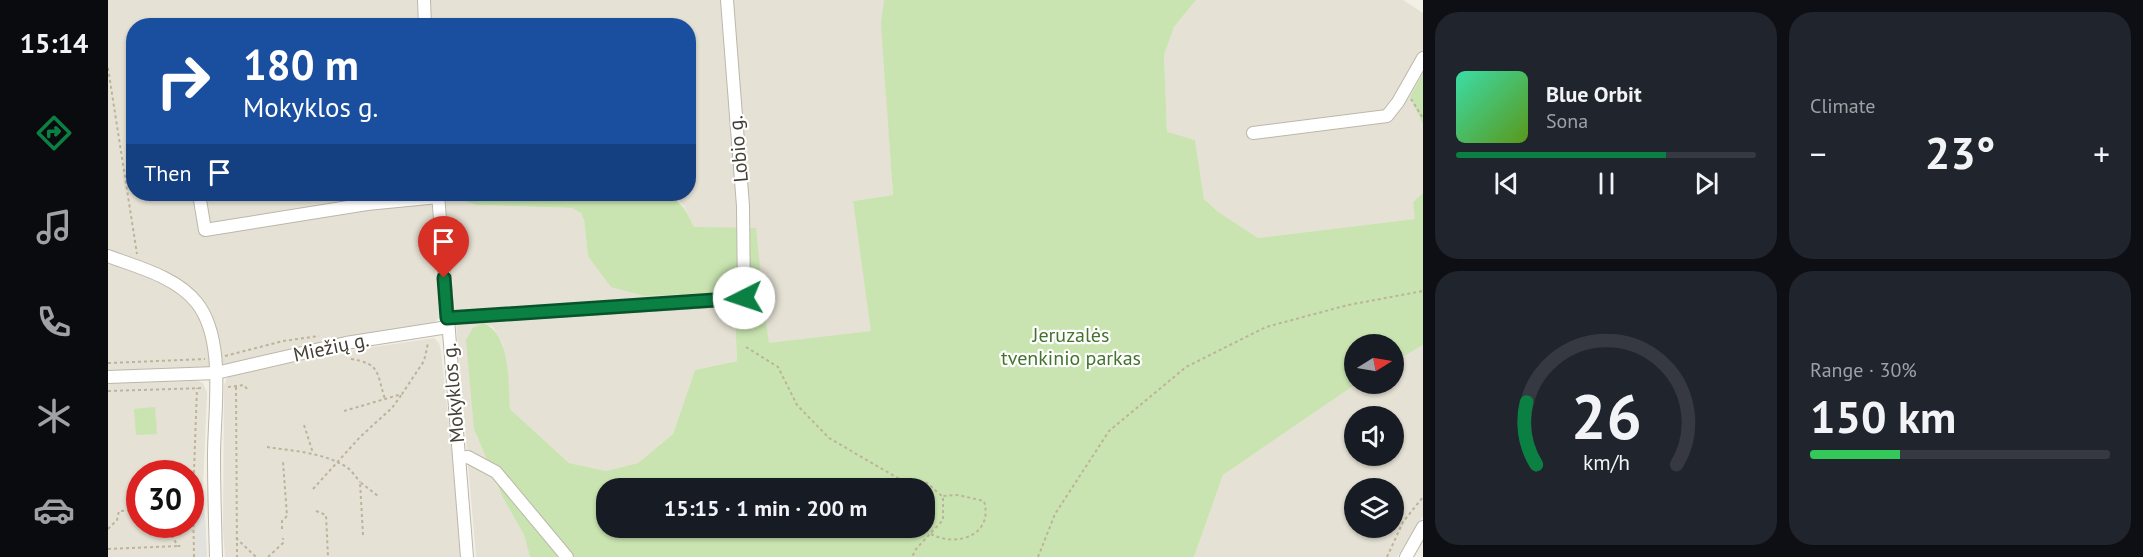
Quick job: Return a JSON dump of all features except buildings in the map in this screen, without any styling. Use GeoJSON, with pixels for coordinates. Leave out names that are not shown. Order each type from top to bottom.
{"type":"FeatureCollection","features":[{"type":"Feature","properties":{"kind":"street"},"geometry":{"type":"LineString","coordinates":[[424,0],[425,18]]}},
{"type":"Feature","properties":{"kind":"street","name":"Lobio g."},"geometry":{"type":"LineString","coordinates":[[727,0],[743,206],[744,298]]}},
{"type":"Feature","properties":{"kind":"street"},"geometry":{"type":"LineString","coordinates":[[1253,133],[1387,116],[1398,102],[1423,58]]}},
{"type":"Feature","properties":{"kind":"street"},"geometry":{"type":"LineString","coordinates":[[200,201],[205,230],[391,201]]}},
{"type":"Feature","properties":{"kind":"street","name":"Mokyklos g."},"geometry":{"type":"LineString","coordinates":[[438,201],[467,557]]}},
{"type":"Feature","properties":{"kind":"street"},"geometry":{"type":"LineString","coordinates":[[108,256],[167,280],[183,290],[197,302],[211,331],[216,358],[214,499],[216,557]]}},
{"type":"Feature","properties":{"kind":"street","name":"Miežių g."},"geometry":{"type":"LineString","coordinates":[[108,377],[216,373],[346,343],[447,323],[744,298]]}},
{"type":"Feature","properties":{"kind":"street"},"geometry":{"type":"LineString","coordinates":[[459,458],[468,457],[496,472],[567,557]]}},
{"type":"Feature","properties":{"kind":"street"},"geometry":{"type":"LineString","coordinates":[[1406,557],[1423,527]]}},
{"type":"Feature","properties":{"kind":"path"},"geometry":{"type":"LineString","coordinates":[[108,68],[126,180]]}},
{"type":"Feature","properties":{"kind":"path"},"geometry":{"type":"LineString","coordinates":[[1405,89],[1423,118]]}},
{"type":"Feature","properties":{"kind":"path"},"geometry":{"type":"LineString","coordinates":[[129,201],[140,268]]}},
{"type":"Feature","properties":{"kind":"path"},"geometry":{"type":"LineString","coordinates":[[1038,557],[1055,514],[1109,430],[1186,367],[1266,327],[1348,305],[1423,291]]}},
{"type":"Feature","properties":{"kind":"path"},"geometry":{"type":"LineString","coordinates":[[108,363],[216,358],[283,341],[324,336]]}},
{"type":"Feature","properties":{"kind":"path"},"geometry":{"type":"LineString","coordinates":[[313,489],[339,463],[361,436],[392,408],[424,361],[429,336]]}},
{"type":"Feature","properties":{"kind":"path"},"geometry":{"type":"LineString","coordinates":[[746,347],[778,368],[797,405],[829,438],[901,480],[927,483],[942,496],[958,495],[984,501],[987,512],[985,521],[973,536],[953,541],[935,534]]}},
{"type":"Feature","properties":{"kind":"path"},"geometry":{"type":"LineString","coordinates":[[351,359],[374,366],[385,399]]}},
{"type":"Feature","properties":{"kind":"path"},"geometry":{"type":"LineString","coordinates":[[108,391],[244,385],[247,389]]}},
{"type":"Feature","properties":{"kind":"path"},"geometry":{"type":"LineString","coordinates":[[236,387],[237,557]]}},
{"type":"Feature","properties":{"kind":"path"},"geometry":{"type":"LineString","coordinates":[[194,557],[193,499],[197,388]]}},
{"type":"Feature","properties":{"kind":"path"},"geometry":{"type":"LineString","coordinates":[[344,411],[402,394]]}},
{"type":"Feature","properties":{"kind":"path"},"geometry":{"type":"LineString","coordinates":[[304,425],[313,453]]}},
{"type":"Feature","properties":{"kind":"path"},"geometry":{"type":"LineString","coordinates":[[267,447],[313,453],[345,465],[360,482],[378,496]]}},
{"type":"Feature","properties":{"kind":"path"},"geometry":{"type":"LineString","coordinates":[[282,529],[282,521],[287,516],[283,462]]}},
{"type":"Feature","properties":{"kind":"path"},"geometry":{"type":"LineString","coordinates":[[360,482],[363,535]]}},
{"type":"Feature","properties":{"kind":"path"},"geometry":{"type":"LineString","coordinates":[[935,529],[943,520],[942,496]]}},
{"type":"Feature","properties":{"kind":"path"},"geometry":{"type":"LineString","coordinates":[[1388,557],[1403,522],[1423,497]]}},
{"type":"Feature","properties":{"kind":"path"},"geometry":{"type":"LineString","coordinates":[[108,529],[117,520],[119,511],[126,511]]}},
{"type":"Feature","properties":{"kind":"path"},"geometry":{"type":"LineString","coordinates":[[316,511],[326,514],[328,557]]}},
{"type":"Feature","properties":{"kind":"path"},"geometry":{"type":"LineString","coordinates":[[108,549],[180,546],[174,538]]}},
{"type":"Feature","properties":{"kind":"path"},"geometry":{"type":"LineString","coordinates":[[236,538],[256,557]]}},
{"type":"Feature","properties":{"kind":"path"},"geometry":{"type":"LineString","coordinates":[[268,557],[274,555],[283,543],[283,538]]}},
{"type":"Feature","properties":{"kind":"path"},"geometry":{"type":"LineString","coordinates":[[912,557],[926,538]]}},
{"type":"Feature","properties":{"kind":"shaded area"},"geometry":{"type":"Polygon","coordinates":[[[108,0],[417,0],[418,18],[126,18],[126,201],[431,201],[439,317],[436,321],[428,325],[334,339],[241,362],[195,370],[108,372],[108,0]]]}},
{"type":"Feature","properties":{"kind":"shaded area"},"geometry":{"type":"Polygon","coordinates":[[[430,0],[884,0],[882,24],[893,195],[853,201],[872,331],[769,344],[764,308],[694,227],[684,206],[678,201],[696,201],[696,18],[431,18],[430,0]]]}},
{"type":"Feature","properties":{"kind":"shaded area"},"geometry":{"type":"Polygon","coordinates":[[[1196,0],[1403,0],[1423,13],[1423,73],[1410,97],[1423,125],[1423,193],[1413,202],[1416,219],[1258,238],[1217,211],[1204,199],[1195,140],[1167,133],[1164,55],[1174,27],[1196,0]]]}},
{"type":"Feature","properties":{"kind":"shaded area"},"geometry":{"type":"Polygon","coordinates":[[[446,201],[464,201],[476,205],[572,208],[581,213],[584,220],[588,256],[645,296],[734,291],[737,361],[695,370],[673,434],[638,463],[606,471],[569,463],[510,409],[503,344],[493,327],[484,323],[474,429],[503,498],[524,535],[530,557],[476,557],[446,201]]]}},
{"type":"Feature","properties":{"kind":"shaded area"},"geometry":{"type":"Polygon","coordinates":[[[434,338],[439,343],[441,351],[463,557],[225,557],[223,530],[224,385],[227,378],[232,374],[360,349],[434,338]]]}},
{"type":"Feature","properties":{"kind":"shaded area"},"geometry":{"type":"Polygon","coordinates":[[[1423,345],[1423,516],[1397,557],[1194,557],[1223,475],[1344,392],[1404,394],[1404,356],[1423,345]]]}},
{"type":"Feature","properties":{"kind":"shaded area"},"geometry":{"type":"Polygon","coordinates":[[[195,380],[203,383],[207,392],[204,464],[204,460],[126,460],[126,538],[204,538],[204,505],[207,557],[108,557],[108,382],[195,380]]]}},
{"type":"Feature","properties":{"kind":"shaded area"},"geometry":{"type":"Polygon","coordinates":[[[205,514],[207,557],[197,557],[197,538],[204,538],[205,514]]]}},
{"type":"Feature","properties":{"kind":"green space","name":"Jeruzalės tvenkinio parkas"},"geometry":{"type":"Polygon","coordinates":[[[884,0],[1196,0],[1174,27],[1164,55],[1167,132],[1195,140],[1204,199],[1217,211],[1258,238],[1415,219],[1413,202],[1423,193],[1423,345],[1404,356],[1404,334],[1344,334],[1344,392],[1223,475],[1194,557],[530,557],[524,535],[503,498],[474,429],[466,340],[473,328],[484,323],[493,329],[504,348],[510,409],[569,463],[606,471],[638,463],[673,434],[695,370],[737,361],[734,292],[645,296],[611,287],[588,256],[584,220],[581,213],[572,208],[476,205],[464,201],[676,201],[688,214],[694,227],[756,228],[769,343],[871,331],[853,201],[893,195],[881,24],[884,0]]]}},
{"type":"Feature","properties":{"kind":"green space"},"geometry":{"type":"Polygon","coordinates":[[[1423,73],[1423,125],[1410,97],[1423,73]]]}},
{"type":"Feature","properties":{"kind":"green space"},"geometry":{"type":"Polygon","coordinates":[[[155,407],[157,434],[136,435],[134,409],[155,407]]]}},
{"type":"Feature","properties":{"kind":"route"},"geometry":{"type":"LineString","coordinates":[[444,278],[447,318],[744,298]]}}]}
